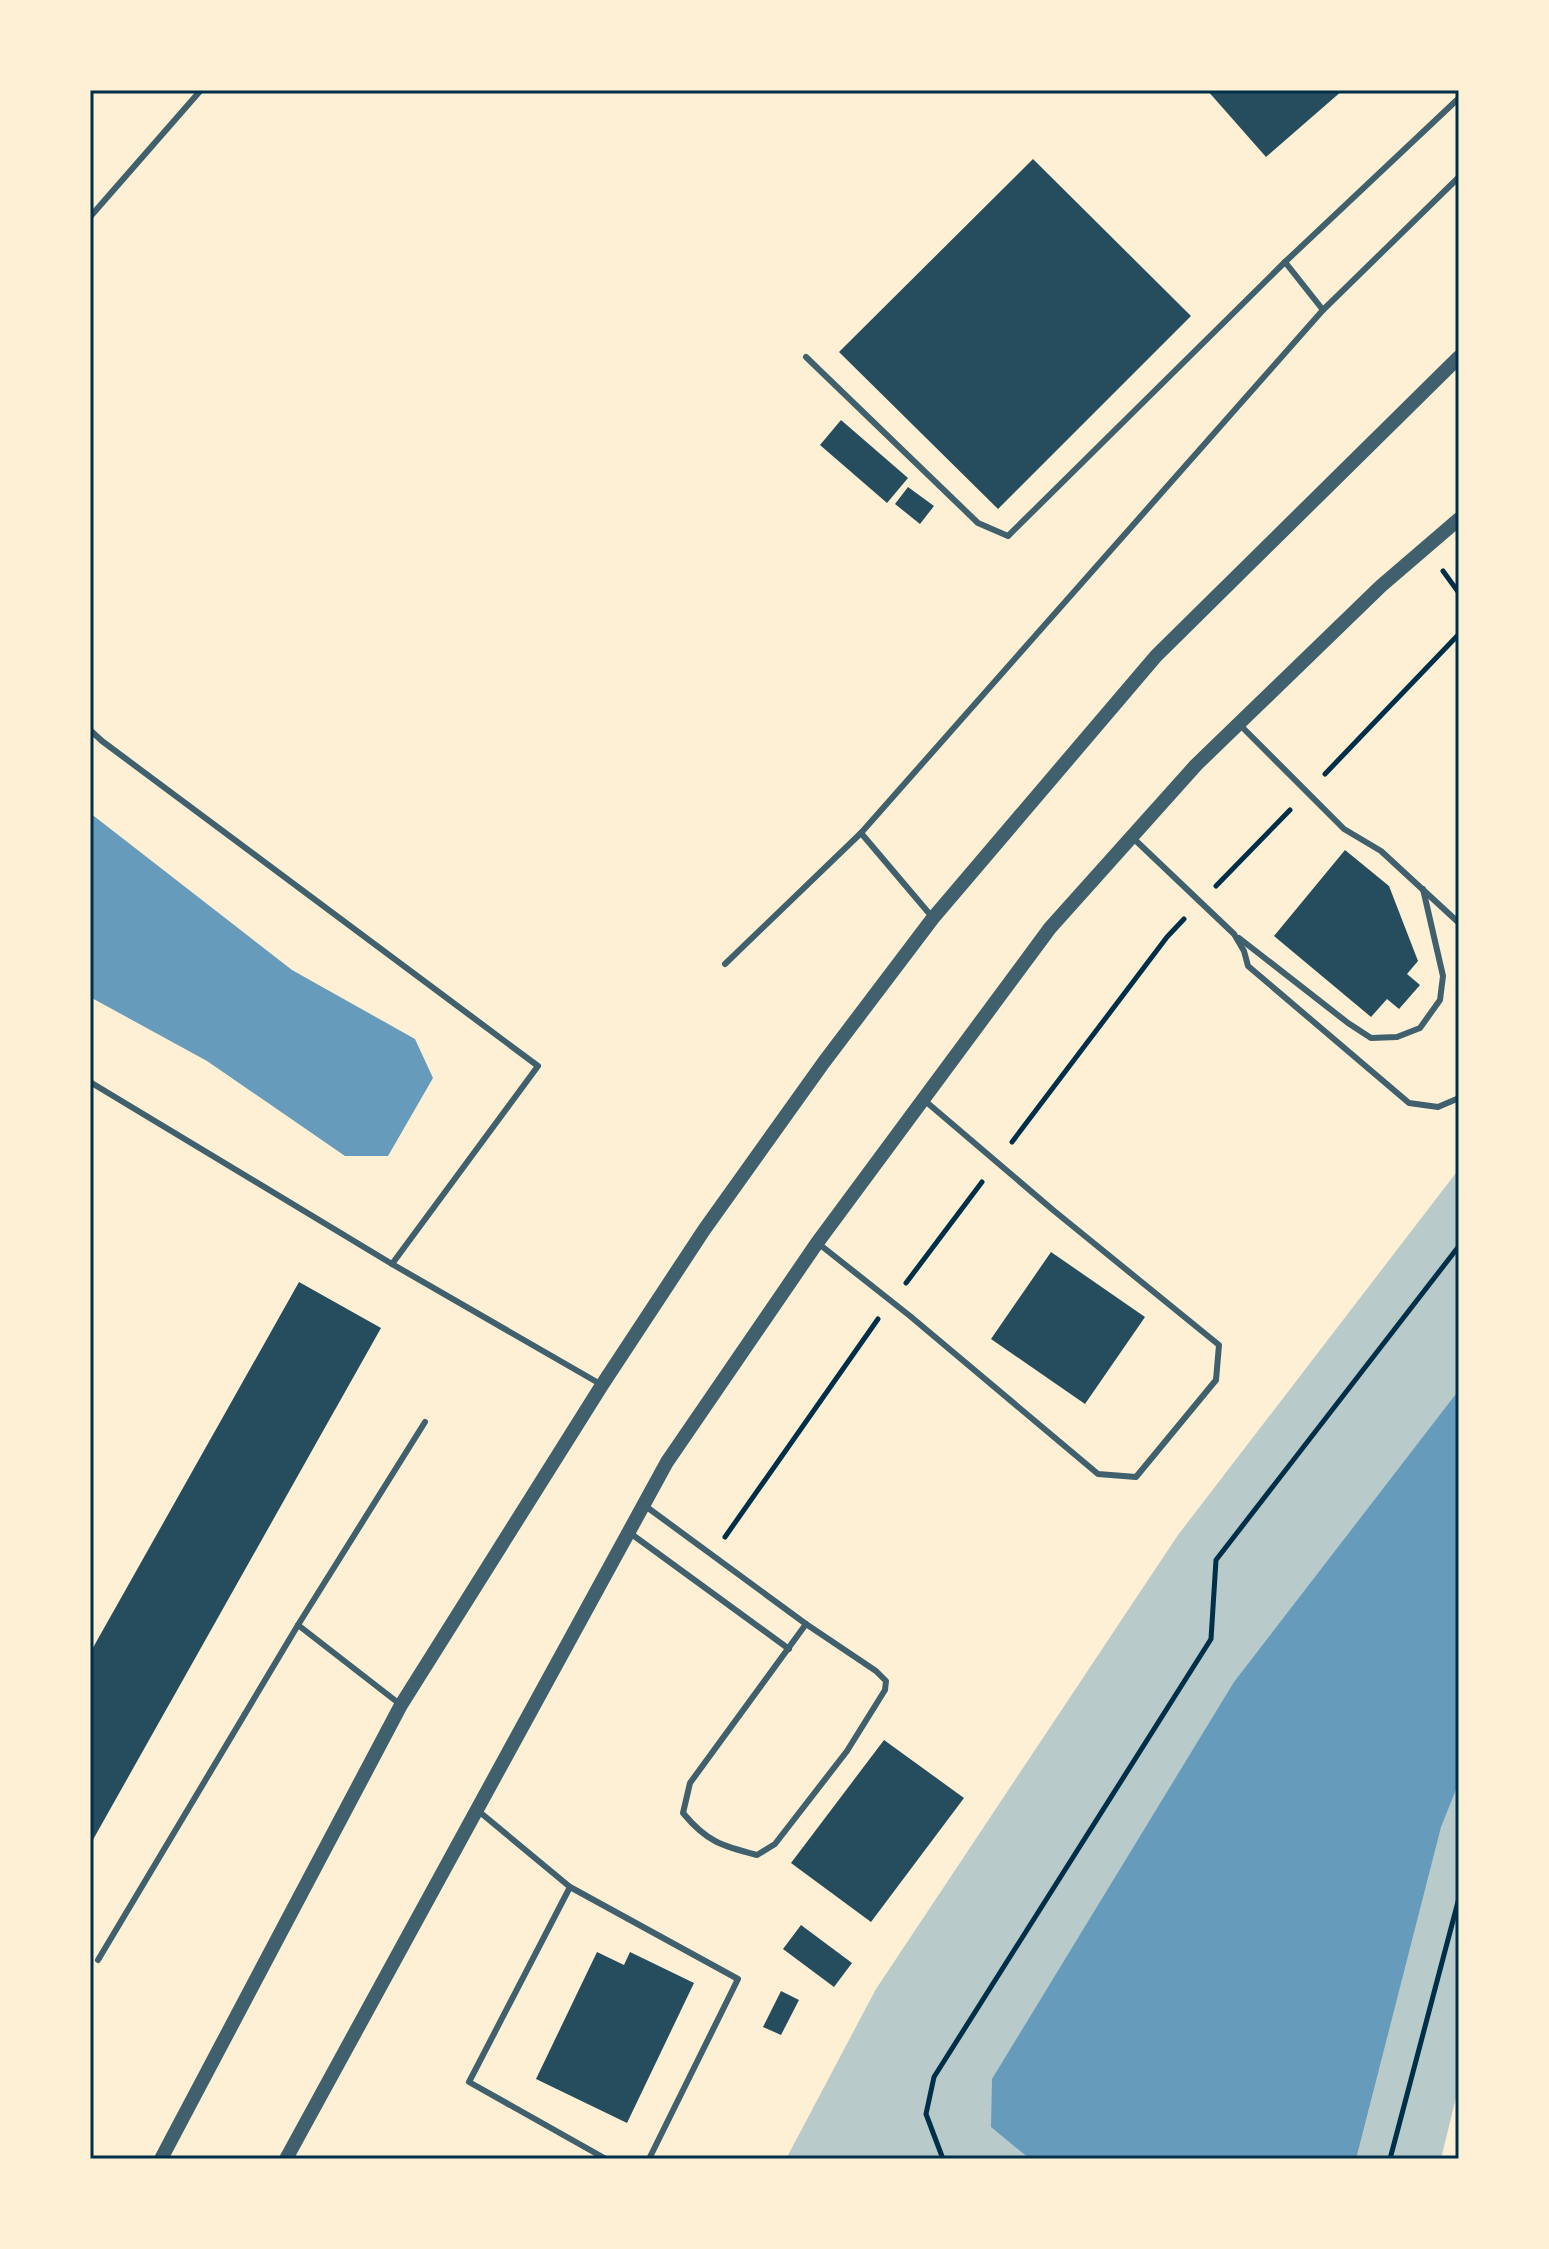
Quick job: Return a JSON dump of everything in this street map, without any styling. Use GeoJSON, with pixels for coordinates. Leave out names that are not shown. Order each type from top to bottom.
{"type":"FeatureCollection","features":[{"type":"Feature","properties":{"kind":"street"},"geometry":{"type":"LineString","coordinates":[[161,2159],[401,1705],[602,1385],[704,1230],[824,1062],[933,918],[1156,656],[1459,357]]}},
{"type":"Feature","properties":{"kind":"street"},"geometry":{"type":"LineString","coordinates":[[286,2159],[667,1462],[817,1243],[1050,928],[1196,765],[1381,586],[1459,519]]}},
{"type":"Feature","properties":{"kind":"lane"},"geometry":{"type":"LineString","coordinates":[[90,217],[201,90]]}},
{"type":"Feature","properties":{"kind":"lane"},"geometry":{"type":"LineString","coordinates":[[806,357],[978,523],[1008,536],[1285,262],[1459,98]]}},
{"type":"Feature","properties":{"kind":"lane"},"geometry":{"type":"LineString","coordinates":[[725,964],[861,833],[1323,310],[1459,177]]}},
{"type":"Feature","properties":{"kind":"lane"},"geometry":{"type":"LineString","coordinates":[[1285,262],[1323,310]]}},
{"type":"Feature","properties":{"kind":"lane"},"geometry":{"type":"LineString","coordinates":[[1239,724],[1344,829],[1381,851],[1459,923]]}},
{"type":"Feature","properties":{"kind":"lane"},"geometry":{"type":"LineString","coordinates":[[90,730],[538,1066],[392,1264]]}},
{"type":"Feature","properties":{"kind":"lane"},"geometry":{"type":"LineString","coordinates":[[861,833],[933,918]]}},
{"type":"Feature","properties":{"kind":"lane"},"geometry":{"type":"LineString","coordinates":[[1132,837],[1234,934],[1371,1038],[1397,1037],[1420,1028],[1440,1000],[1443,976],[1423,889]]}},
{"type":"Feature","properties":{"kind":"lane"},"geometry":{"type":"LineString","coordinates":[[1234,934],[1248,966],[1409,1103],[1438,1107],[1459,1098]]}},
{"type":"Feature","properties":{"kind":"lane"},"geometry":{"type":"LineString","coordinates":[[90,1082],[392,1264],[602,1385]]}},
{"type":"Feature","properties":{"kind":"lane"},"geometry":{"type":"LineString","coordinates":[[817,1243],[892,1301],[1098,1474],[1136,1477],[1216,1380],[1219,1345],[924,1100]]}},
{"type":"Feature","properties":{"kind":"lane"},"geometry":{"type":"LineString","coordinates":[[98,1960],[298,1625],[425,1422]]}},
{"type":"Feature","properties":{"kind":"lane"},"geometry":{"type":"LineString","coordinates":[[644,1505],[886,1681],[885,1690],[847,1751],[775,1844],[757,1855],[725,1847],[699,1832],[683,1813],[690,1783],[806,1624]]}},
{"type":"Feature","properties":{"kind":"lane"},"geometry":{"type":"LineString","coordinates":[[628,1532],[789,1649]]}},
{"type":"Feature","properties":{"kind":"lane"},"geometry":{"type":"LineString","coordinates":[[298,1625],[401,1705]]}},
{"type":"Feature","properties":{"kind":"lane"},"geometry":{"type":"LineString","coordinates":[[476,1809],[570,1887],[738,1979],[649,2159]]}},
{"type":"Feature","properties":{"kind":"lane"},"geometry":{"type":"LineString","coordinates":[[570,1887],[469,2082],[606,2159]]}},
{"type":"Feature","properties":{"kind":"path"},"geometry":{"type":"LineString","coordinates":[[713,1554],[892,1301],[1167,937],[1459,634]]}},
{"type":"Feature","properties":{"kind":"path"},"geometry":{"type":"LineString","coordinates":[[943,2159],[926,2114],[934,2077],[1211,1639],[1216,1560],[1459,1246]]}},
{"type":"Feature","properties":{"kind":"path"},"geometry":{"type":"LineString","coordinates":[[1390,2159],[1459,1898]]}},
{"type":"Feature","properties":{"kind":"shaded area"},"geometry":{"type":"Polygon","coordinates":[[[1459,1169],[1459,2085],[1441,2159],[786,2159],[876,1989],[1178,1535],[1459,1169]]]}},
{"type":"Feature","properties":{"kind":"water"},"geometry":{"type":"Polygon","coordinates":[[[90,813],[292,970],[415,1039],[433,1078],[388,1156],[345,1156],[207,1061],[90,997],[90,813]]]}},
{"type":"Feature","properties":{"kind":"water"},"geometry":{"type":"Polygon","coordinates":[[[1459,1390],[1459,1782],[1441,1827],[1356,2159],[1030,2159],[991,2127],[992,2079],[1234,1682],[1459,1390]]]}},
{"type":"Feature","properties":{"kind":"building"},"geometry":{"type":"Polygon","coordinates":[[[1207,90],[1343,90],[1266,157],[1207,90]]]}},
{"type":"Feature","properties":{"kind":"building"},"geometry":{"type":"Polygon","coordinates":[[[1033,159],[1191,316],[998,509],[839,352],[1033,159]]]}},
{"type":"Feature","properties":{"kind":"building"},"geometry":{"type":"Polygon","coordinates":[[[841,420],[908,478],[887,503],[820,445],[841,420]]]}},
{"type":"Feature","properties":{"kind":"building"},"geometry":{"type":"Polygon","coordinates":[[[908,487],[934,506],[920,524],[895,504],[908,487]]]}},
{"type":"Feature","properties":{"kind":"building"},"geometry":{"type":"Polygon","coordinates":[[[1345,850],[1389,886],[1418,961],[1407,974],[1420,985],[1399,1009],[1387,999],[1371,1017],[1274,936],[1345,850]]]}},
{"type":"Feature","properties":{"kind":"building"},"geometry":{"type":"Polygon","coordinates":[[[1051,1252],[1145,1317],[1085,1404],[991,1339],[1051,1252]]]}},
{"type":"Feature","properties":{"kind":"building"},"geometry":{"type":"Polygon","coordinates":[[[299,1282],[381,1328],[90,1845],[90,1653],[299,1282]]]}},
{"type":"Feature","properties":{"kind":"building"},"geometry":{"type":"Polygon","coordinates":[[[884,1740],[964,1798],[871,1922],[791,1863],[884,1740]]]}},
{"type":"Feature","properties":{"kind":"building"},"geometry":{"type":"Polygon","coordinates":[[[801,1925],[852,1963],[834,1987],[783,1949],[801,1925]]]}},
{"type":"Feature","properties":{"kind":"building"},"geometry":{"type":"Polygon","coordinates":[[[597,1952],[624,1965],[630,1952],[694,1983],[627,2123],[536,2079],[597,1952]]]}},
{"type":"Feature","properties":{"kind":"building"},"geometry":{"type":"Polygon","coordinates":[[[781,1991],[799,2000],[781,2035],[763,2027],[781,1991]]]}}]}
